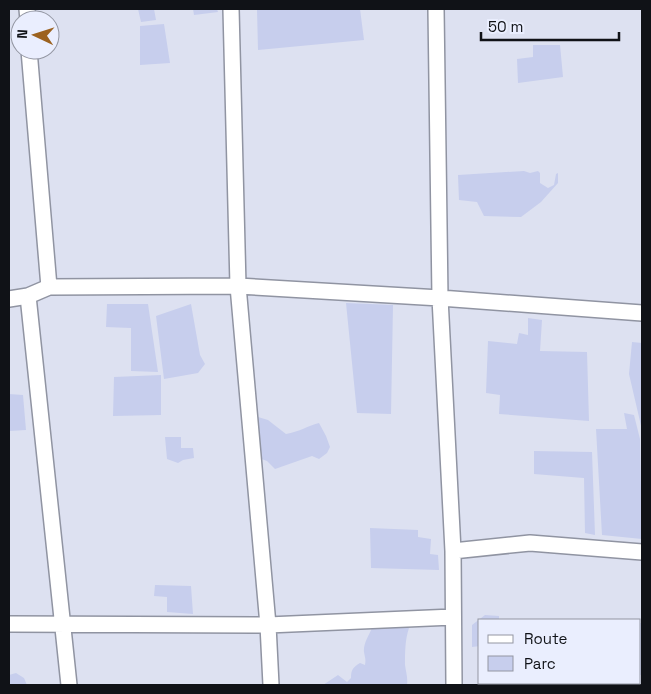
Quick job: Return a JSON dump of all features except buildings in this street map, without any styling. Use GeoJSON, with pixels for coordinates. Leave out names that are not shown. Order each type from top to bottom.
{"type":"FeatureCollection","features":[{"type":"Feature","properties":{"kind":"street"},"geometry":{"type":"LineString","coordinates":[[231,9],[238,286],[268,625],[271,685]]}},
{"type":"Feature","properties":{"kind":"street"},"geometry":{"type":"LineString","coordinates":[[436,9],[440,298],[453,551],[454,685]]}},
{"type":"Feature","properties":{"kind":"street"},"geometry":{"type":"LineString","coordinates":[[30,60],[49,287]]}},
{"type":"Feature","properties":{"kind":"street"},"geometry":{"type":"LineString","coordinates":[[9,299],[28,296],[49,287],[238,286],[642,313]]}},
{"type":"Feature","properties":{"kind":"street"},"geometry":{"type":"LineString","coordinates":[[28,296],[69,685]]}},
{"type":"Feature","properties":{"kind":"street"},"geometry":{"type":"LineString","coordinates":[[453,551],[530,543],[642,552]]}},
{"type":"Feature","properties":{"kind":"street"},"geometry":{"type":"LineString","coordinates":[[9,624],[268,625],[453,617]]}},
{"type":"Feature","properties":{"kind":"green space"},"geometry":{"type":"Polygon","coordinates":[[[138,9],[154,9],[156,20],[141,22],[138,9]]]}},
{"type":"Feature","properties":{"kind":"green space"},"geometry":{"type":"Polygon","coordinates":[[[193,9],[217,9],[218,12],[194,15],[193,9]]]}},
{"type":"Feature","properties":{"kind":"green space"},"geometry":{"type":"Polygon","coordinates":[[[257,9],[360,9],[364,40],[258,50],[257,9]]]}},
{"type":"Feature","properties":{"kind":"green space"},"geometry":{"type":"Polygon","coordinates":[[[164,24],[170,63],[140,65],[140,26],[164,24]]]}},
{"type":"Feature","properties":{"kind":"green space"},"geometry":{"type":"Polygon","coordinates":[[[533,45],[560,45],[563,77],[518,83],[517,59],[533,57],[533,45]]]}},
{"type":"Feature","properties":{"kind":"green space"},"geometry":{"type":"Polygon","coordinates":[[[524,171],[530,173],[538,171],[540,173],[540,183],[548,188],[554,185],[556,174],[558,173],[558,183],[541,202],[521,217],[484,216],[477,202],[459,200],[458,175],[524,171]]]}},
{"type":"Feature","properties":{"kind":"green space"},"geometry":{"type":"Polygon","coordinates":[[[346,303],[393,305],[391,414],[357,413],[346,303]]]}},
{"type":"Feature","properties":{"kind":"green space"},"geometry":{"type":"Polygon","coordinates":[[[107,304],[148,304],[158,372],[131,371],[131,328],[106,327],[107,304]]]}},
{"type":"Feature","properties":{"kind":"green space"},"geometry":{"type":"Polygon","coordinates":[[[191,304],[200,355],[205,364],[198,373],[164,379],[156,316],[191,304]]]}},
{"type":"Feature","properties":{"kind":"green space"},"geometry":{"type":"Polygon","coordinates":[[[528,318],[542,320],[540,351],[587,352],[589,421],[499,414],[500,395],[486,393],[488,341],[517,344],[519,333],[528,335],[528,318]]]}},
{"type":"Feature","properties":{"kind":"green space"},"geometry":{"type":"Polygon","coordinates":[[[632,342],[642,343],[642,430],[629,374],[632,342]]]}},
{"type":"Feature","properties":{"kind":"green space"},"geometry":{"type":"Polygon","coordinates":[[[161,375],[161,415],[113,416],[114,377],[161,375]]]}},
{"type":"Feature","properties":{"kind":"green space"},"geometry":{"type":"Polygon","coordinates":[[[9,394],[23,395],[26,430],[9,431],[9,394]]]}},
{"type":"Feature","properties":{"kind":"green space"},"geometry":{"type":"Polygon","coordinates":[[[624,413],[634,415],[640,439],[642,539],[602,535],[596,429],[627,429],[624,413]]]}},
{"type":"Feature","properties":{"kind":"green space"},"geometry":{"type":"Polygon","coordinates":[[[258,417],[268,420],[286,434],[319,423],[330,447],[327,453],[319,459],[312,456],[275,469],[267,461],[256,457],[253,420],[258,417]]]}},
{"type":"Feature","properties":{"kind":"green space"},"geometry":{"type":"Polygon","coordinates":[[[165,437],[181,437],[181,448],[193,448],[194,458],[178,463],[167,459],[165,437]]]}},
{"type":"Feature","properties":{"kind":"green space"},"geometry":{"type":"Polygon","coordinates":[[[534,451],[592,452],[595,535],[585,533],[584,478],[534,474],[534,451]]]}},
{"type":"Feature","properties":{"kind":"green space"},"geometry":{"type":"Polygon","coordinates":[[[370,528],[418,530],[418,537],[431,539],[430,554],[438,555],[439,570],[371,568],[370,528]]]}},
{"type":"Feature","properties":{"kind":"green space"},"geometry":{"type":"Polygon","coordinates":[[[155,585],[191,586],[193,614],[167,612],[167,597],[154,596],[155,585]]]}},
{"type":"Feature","properties":{"kind":"green space"},"geometry":{"type":"Polygon","coordinates":[[[485,615],[499,616],[499,619],[480,619],[485,615]]]}},
{"type":"Feature","properties":{"kind":"green space"},"geometry":{"type":"Polygon","coordinates":[[[478,620],[478,646],[472,647],[472,625],[478,620]]]}},
{"type":"Feature","properties":{"kind":"green space"},"geometry":{"type":"Polygon","coordinates":[[[641,623],[642,623],[641,675],[641,623]]]}},
{"type":"Feature","properties":{"kind":"green space"},"geometry":{"type":"Polygon","coordinates":[[[405,624],[409,628],[405,651],[407,685],[323,685],[338,675],[347,682],[351,678],[352,671],[356,666],[360,663],[365,665],[364,646],[372,628],[405,624]]]}},
{"type":"Feature","properties":{"kind":"green space"},"geometry":{"type":"Polygon","coordinates":[[[16,673],[24,678],[27,685],[9,685],[9,675],[16,673]]]}}]}
